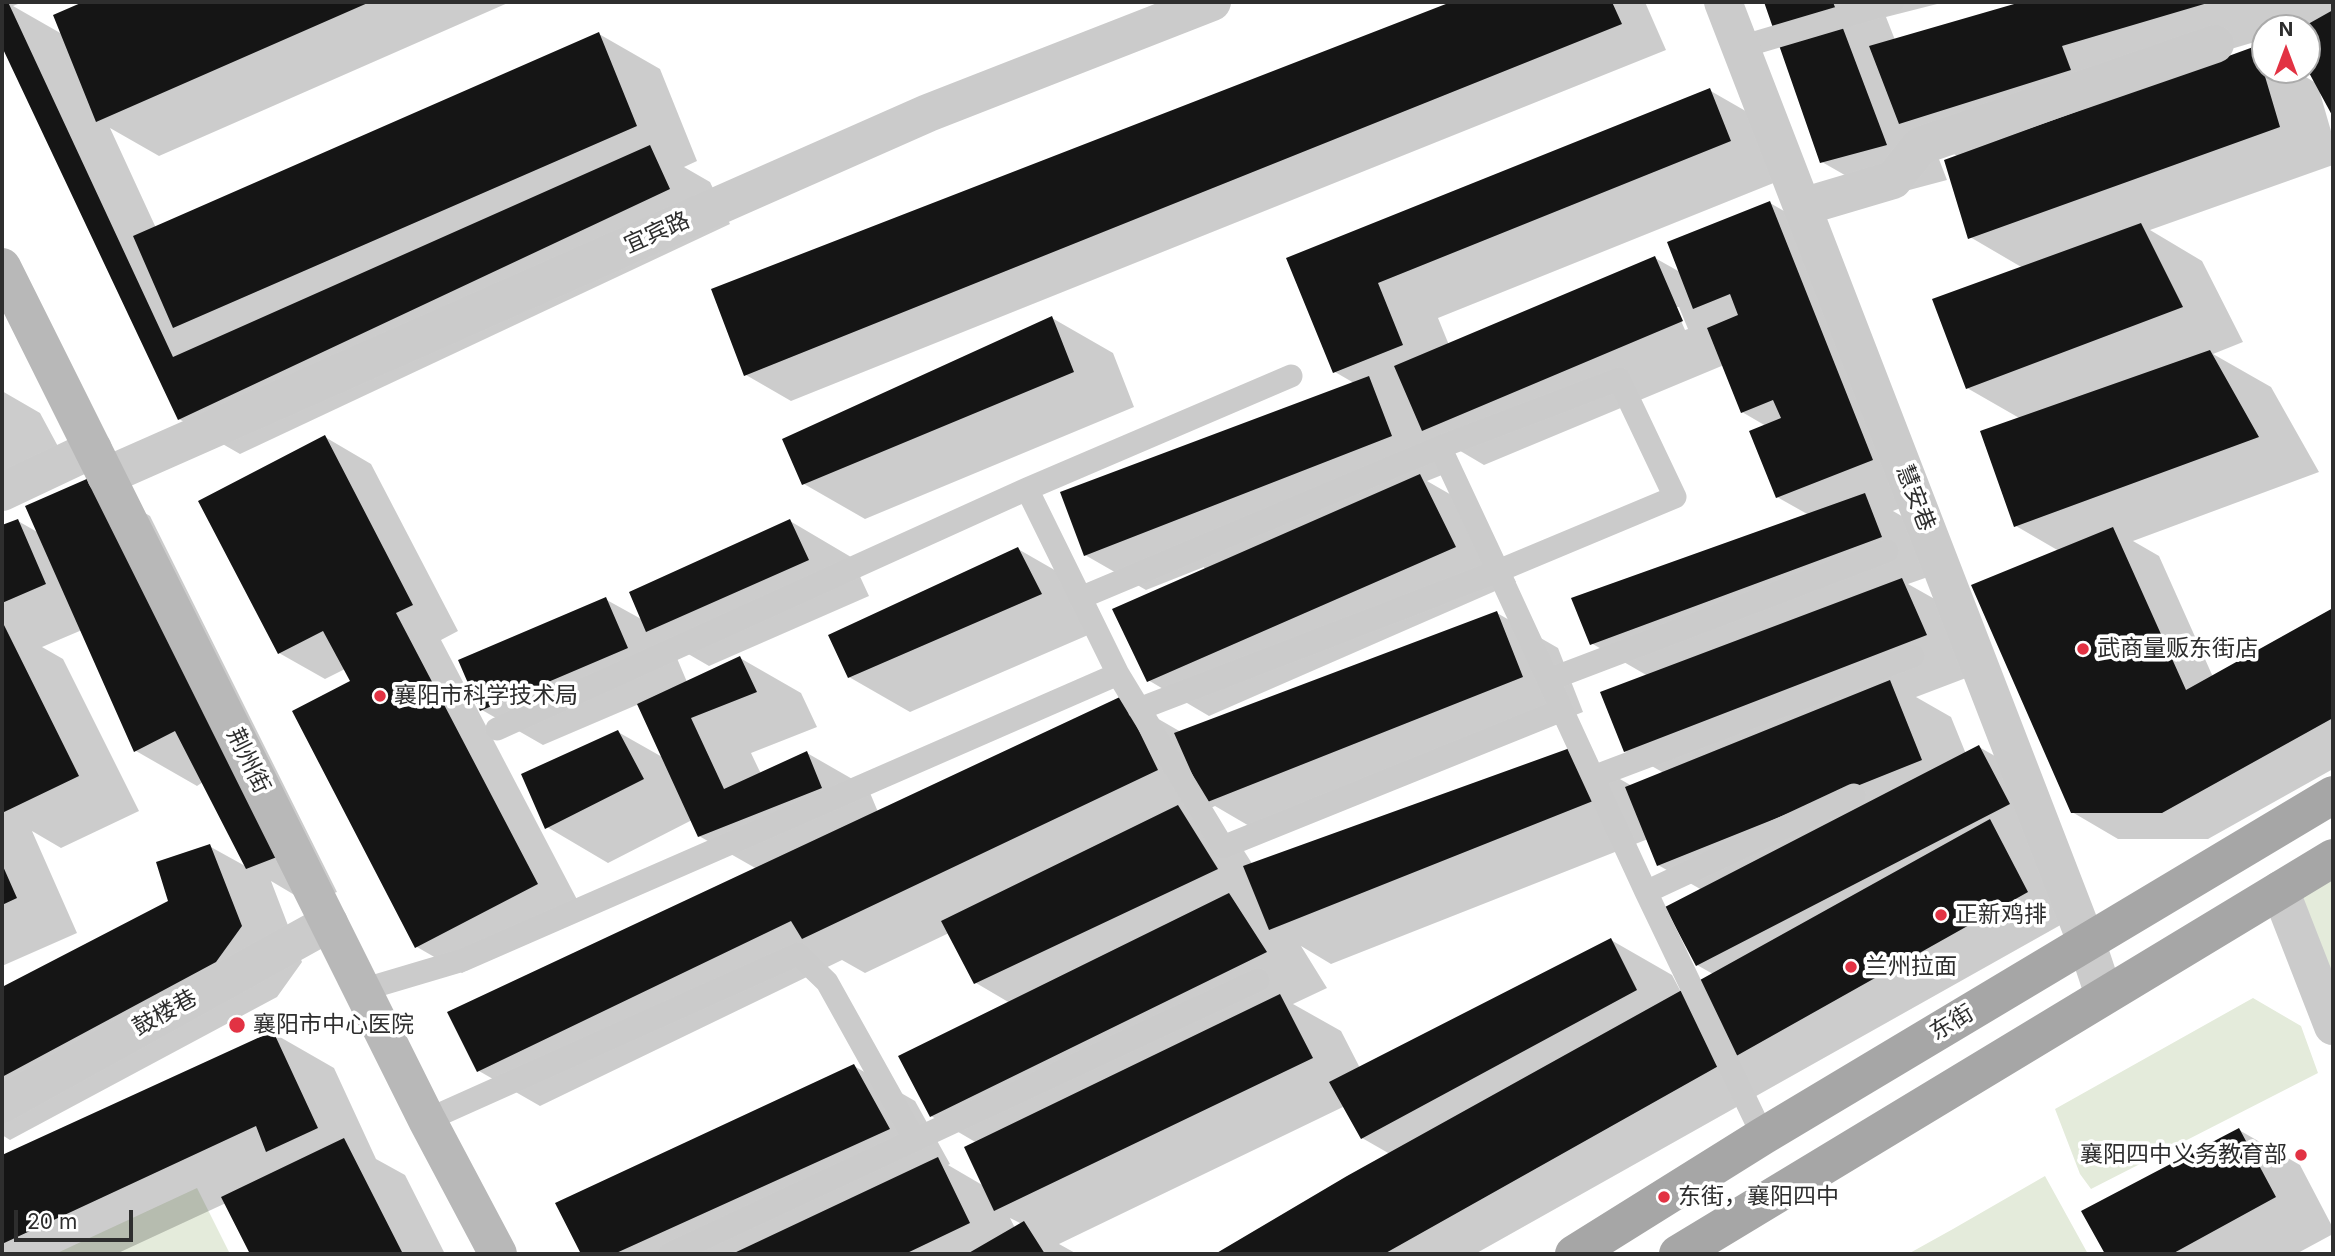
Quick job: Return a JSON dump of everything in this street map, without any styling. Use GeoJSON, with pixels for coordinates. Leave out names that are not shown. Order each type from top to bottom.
{"type":"FeatureCollection","features":[{"type":"Feature","properties":{"kind":"main road","name":"东街"},"geometry":{"type":"LineString","coordinates":[[1574,1254],[1763,1136],[2333,795]]}},
{"type":"Feature","properties":{"kind":"main road"},"geometry":{"type":"LineString","coordinates":[[1678,1254],[2333,858]]}},
{"type":"Feature","properties":{"kind":"street","name":"宜宾路"},"geometry":{"type":"LineString","coordinates":[[2,492],[99,463],[916,118],[1212,2]]}},
{"type":"Feature","properties":{"kind":"street","name":"慧安巷"},"geometry":{"type":"LineString","coordinates":[[1723,2],[2087,944],[2104,995]]}},
{"type":"Feature","properties":{"kind":"street"},"geometry":{"type":"LineString","coordinates":[[1802,207],[1894,180],[1920,146],[2215,44]]}},
{"type":"Feature","properties":{"kind":"street","name":"荆州街"},"geometry":{"type":"LineString","coordinates":[[2,267],[427,1120],[498,1254]]}},
{"type":"Feature","properties":{"kind":"street"},"geometry":{"type":"LineString","coordinates":[[2280,890],[2333,1026]]}},
{"type":"Feature","properties":{"kind":"street","name":"鼓楼巷"},"geometry":{"type":"LineString","coordinates":[[2,1104],[329,923]]}},
{"type":"Feature","properties":{"kind":"lane"},"geometry":{"type":"LineString","coordinates":[[1741,47],[1893,2]]}},
{"type":"Feature","properties":{"kind":"lane"},"geometry":{"type":"LineString","coordinates":[[497,729],[1027,489],[1292,376]]}},
{"type":"Feature","properties":{"kind":"lane"},"geometry":{"type":"LineString","coordinates":[[1080,597],[1440,447],[1619,379],[1675,497],[1498,571],[1139,709]]}},
{"type":"Feature","properties":{"kind":"lane"},"geometry":{"type":"LineString","coordinates":[[1440,447],[1763,1136]]}},
{"type":"Feature","properties":{"kind":"lane"},"geometry":{"type":"LineString","coordinates":[[1027,489],[1118,674],[1223,847],[1562,710]]}},
{"type":"Feature","properties":{"kind":"lane"},"geometry":{"type":"LineString","coordinates":[[1548,680],[1887,551]]}},
{"type":"Feature","properties":{"kind":"lane"},"geometry":{"type":"LineString","coordinates":[[1593,777],[1913,656]]}},
{"type":"Feature","properties":{"kind":"lane"},"geometry":{"type":"LineString","coordinates":[[362,990],[463,960],[1118,674]]}},
{"type":"Feature","properties":{"kind":"lane"},"geometry":{"type":"LineString","coordinates":[[1646,891],[1854,796]]}},
{"type":"Feature","properties":{"kind":"lane"},"geometry":{"type":"LineString","coordinates":[[427,1120],[798,954],[827,982],[915,1140]]}},
{"type":"Feature","properties":{"kind":"lane"},"geometry":{"type":"LineString","coordinates":[[670,1254],[1258,980]]}},
{"type":"Feature","properties":{"kind":"green space"},"geometry":{"type":"Polygon","coordinates":[[[2333,858],[2333,1026],[2280,890],[2333,858]]]}},
{"type":"Feature","properties":{"kind":"green space"},"geometry":{"type":"Polygon","coordinates":[[[2253,998],[2301,1026],[2318,1073],[2091,1189],[2080,1174],[2055,1109],[2253,998]]]}},
{"type":"Feature","properties":{"kind":"green space"},"geometry":{"type":"Polygon","coordinates":[[[2045,1176],[2088,1254],[1908,1254],[1953,1229],[2045,1176]]]}},
{"type":"Feature","properties":{"kind":"green space"},"geometry":{"type":"Polygon","coordinates":[[[197,1188],[230,1254],[55,1254],[197,1188]]]}},
{"type":"Feature","properties":{"kind":"building"},"geometry":{"type":"Polygon","coordinates":[[[2,2],[8,2],[173,357],[650,145],[670,189],[178,420],[2,47],[2,2]]]}},
{"type":"Feature","properties":{"kind":"building"},"geometry":{"type":"Polygon","coordinates":[[[83,2],[370,2],[96,122],[53,15],[83,2]]]}},
{"type":"Feature","properties":{"kind":"building"},"geometry":{"type":"Polygon","coordinates":[[[1451,2],[1612,2],[1622,24],[744,376],[711,289],[1451,2]]]}},
{"type":"Feature","properties":{"kind":"building"},"geometry":{"type":"Polygon","coordinates":[[[1764,2],[1833,2],[1887,145],[1820,163],[1764,2]]]}},
{"type":"Feature","properties":{"kind":"building"},"geometry":{"type":"Polygon","coordinates":[[[2021,2],[2211,2],[2062,46],[2071,70],[1899,124],[1869,46],[2021,2]]]}},
{"type":"Feature","properties":{"kind":"building"},"geometry":{"type":"Polygon","coordinates":[[[2333,10],[2333,117],[2315,84],[2321,84],[2321,17],[2333,10]]]}},
{"type":"Feature","properties":{"kind":"building"},"geometry":{"type":"Polygon","coordinates":[[[599,32],[637,126],[173,328],[133,236],[599,32]]]}},
{"type":"Feature","properties":{"kind":"building"},"geometry":{"type":"Polygon","coordinates":[[[2251,48],[2251,84],[2267,84],[2280,127],[1968,239],[1944,160],[2251,48]]]}},
{"type":"Feature","properties":{"kind":"building"},"geometry":{"type":"Polygon","coordinates":[[[1710,88],[1731,141],[1378,283],[1403,345],[1333,373],[1286,258],[1710,88]]]}},
{"type":"Feature","properties":{"kind":"building"},"geometry":{"type":"Polygon","coordinates":[[[1770,201],[1873,460],[1776,498],[1749,431],[1781,418],[1773,400],[1741,413],[1707,328],[1738,315],[1730,294],[1693,309],[1667,242],[1770,201]]]}},
{"type":"Feature","properties":{"kind":"building"},"geometry":{"type":"Polygon","coordinates":[[[2141,223],[2183,307],[1966,389],[1932,299],[2141,223]]]}},
{"type":"Feature","properties":{"kind":"building"},"geometry":{"type":"Polygon","coordinates":[[[1655,256],[1683,321],[1422,431],[1394,366],[1655,256]]]}},
{"type":"Feature","properties":{"kind":"building"},"geometry":{"type":"Polygon","coordinates":[[[1052,316],[1074,372],[802,485],[782,439],[1052,316]]]}},
{"type":"Feature","properties":{"kind":"building"},"geometry":{"type":"Polygon","coordinates":[[[2210,350],[2259,437],[2014,527],[1980,431],[2210,350]]]}},
{"type":"Feature","properties":{"kind":"building"},"geometry":{"type":"Polygon","coordinates":[[[1369,376],[1392,436],[1084,556],[1060,492],[1369,376]]]}},
{"type":"Feature","properties":{"kind":"building","name":"襄阳市科学技术局"},"geometry":{"type":"Polygon","coordinates":[[[325,435],[413,605],[396,613],[538,884],[415,948],[292,711],[350,681],[323,631],[278,654],[198,501],[325,435]]]}},
{"type":"Feature","properties":{"kind":"building"},"geometry":{"type":"Polygon","coordinates":[[[1420,474],[1456,547],[1147,682],[1112,609],[1420,474]]]}},
{"type":"Feature","properties":{"kind":"building"},"geometry":{"type":"Polygon","coordinates":[[[89,478],[277,857],[246,869],[175,731],[134,752],[25,506],[89,478]]]}},
{"type":"Feature","properties":{"kind":"building"},"geometry":{"type":"Polygon","coordinates":[[[1865,493],[1882,537],[1590,645],[1571,598],[1865,493]]]}},
{"type":"Feature","properties":{"kind":"building"},"geometry":{"type":"Polygon","coordinates":[[[18,519],[46,584],[2,603],[2,525],[18,519]]]}},
{"type":"Feature","properties":{"kind":"building"},"geometry":{"type":"Polygon","coordinates":[[[790,519],[809,560],[646,632],[629,592],[790,519]]]}},
{"type":"Feature","properties":{"kind":"building","name":"武商量贩东街店"},"geometry":{"type":"Polygon","coordinates":[[[2113,527],[2186,690],[2333,608],[2333,718],[2162,813],[2071,813],[1971,585],[2113,527]]]}},
{"type":"Feature","properties":{"kind":"building"},"geometry":{"type":"Polygon","coordinates":[[[1018,547],[1042,594],[848,678],[828,635],[1018,547]]]}},
{"type":"Feature","properties":{"kind":"building"},"geometry":{"type":"Polygon","coordinates":[[[1902,578],[1927,635],[1624,752],[1600,692],[1902,578]]]}},
{"type":"Feature","properties":{"kind":"building"},"geometry":{"type":"Polygon","coordinates":[[[606,597],[628,648],[480,711],[458,660],[606,597]]]}},
{"type":"Feature","properties":{"kind":"building"},"geometry":{"type":"Polygon","coordinates":[[[1497,611],[1523,677],[1205,803],[1174,733],[1497,611]]]}},
{"type":"Feature","properties":{"kind":"building"},"geometry":{"type":"Polygon","coordinates":[[[2,621],[79,776],[2,813],[2,621]]]}},
{"type":"Feature","properties":{"kind":"building"},"geometry":{"type":"Polygon","coordinates":[[[740,656],[757,692],[691,718],[724,789],[807,751],[822,788],[698,837],[637,704],[740,656]]]}},
{"type":"Feature","properties":{"kind":"building"},"geometry":{"type":"Polygon","coordinates":[[[1890,680],[1922,760],[1657,866],[1625,787],[1890,680]]]}},
{"type":"Feature","properties":{"kind":"building"},"geometry":{"type":"Polygon","coordinates":[[[1122,696],[1158,770],[802,939],[791,921],[477,1072],[447,1012],[1122,696]]]}},
{"type":"Feature","properties":{"kind":"building"},"geometry":{"type":"Polygon","coordinates":[[[618,730],[644,779],[545,829],[521,774],[618,730]]]}},
{"type":"Feature","properties":{"kind":"building"},"geometry":{"type":"Polygon","coordinates":[[[1979,745],[2010,804],[1696,966],[1665,907],[1979,745]]]}},
{"type":"Feature","properties":{"kind":"building"},"geometry":{"type":"Polygon","coordinates":[[[1570,748],[1593,801],[1269,930],[1243,866],[1570,748]]]}},
{"type":"Feature","properties":{"kind":"building"},"geometry":{"type":"Polygon","coordinates":[[[1178,805],[1218,869],[974,984],[941,921],[1178,805]]]}},
{"type":"Feature","properties":{"kind":"building"},"geometry":{"type":"Polygon","coordinates":[[[1990,819],[2028,892],[1384,1254],[1215,1254],[1347,1176],[1990,819]]]}},
{"type":"Feature","properties":{"kind":"building"},"geometry":{"type":"Polygon","coordinates":[[[210,844],[242,926],[216,962],[2,1077],[2,987],[168,901],[156,862],[210,844]]]}},
{"type":"Feature","properties":{"kind":"building"},"geometry":{"type":"Polygon","coordinates":[[[2,864],[17,898],[2,905],[2,864]]]}},
{"type":"Feature","properties":{"kind":"building"},"geometry":{"type":"Polygon","coordinates":[[[1229,893],[1267,952],[930,1117],[898,1056],[1229,893]]]}},
{"type":"Feature","properties":{"kind":"building"},"geometry":{"type":"Polygon","coordinates":[[[1611,938],[1637,990],[1361,1139],[1329,1082],[1611,938]]]}},
{"type":"Feature","properties":{"kind":"building"},"geometry":{"type":"Polygon","coordinates":[[[1280,994],[1313,1058],[994,1211],[964,1147],[1280,994]]]}},
{"type":"Feature","properties":{"kind":"building"},"geometry":{"type":"Polygon","coordinates":[[[273,1031],[318,1128],[266,1152],[256,1126],[2,1244],[2,1155],[273,1031]]]}},
{"type":"Feature","properties":{"kind":"building"},"geometry":{"type":"Polygon","coordinates":[[[854,1064],[890,1129],[614,1254],[581,1254],[555,1203],[854,1064]]]}},
{"type":"Feature","properties":{"kind":"building"},"geometry":{"type":"Polygon","coordinates":[[[2239,1128],[2276,1197],[2172,1254],[2105,1254],[2081,1211],[2239,1128]]]}},
{"type":"Feature","properties":{"kind":"building"},"geometry":{"type":"Polygon","coordinates":[[[344,1138],[403,1254],[250,1254],[221,1197],[344,1138]]]}},
{"type":"Feature","properties":{"kind":"building"},"geometry":{"type":"Polygon","coordinates":[[[938,1157],[970,1223],[905,1254],[732,1254],[938,1157]]]}},
{"type":"Feature","properties":{"kind":"building"},"geometry":{"type":"Polygon","coordinates":[[[1024,1221],[1045,1254],[967,1254],[1024,1221]]]}},
{"type":"Feature","properties":{"kind":"place","name":"武商量贩东街店"},"geometry":{"type":"Point","coordinates":[2083,649]}},
{"type":"Feature","properties":{"kind":"place","name":"襄阳市科学技术局"},"geometry":{"type":"Point","coordinates":[380,696]}},
{"type":"Feature","properties":{"kind":"place","name":"正新鸡排"},"geometry":{"type":"Point","coordinates":[1941,915]}},
{"type":"Feature","properties":{"kind":"place","name":"兰州拉面"},"geometry":{"type":"Point","coordinates":[1851,967]}},
{"type":"Feature","properties":{"kind":"place","name":"襄阳市中心医院"},"geometry":{"type":"Point","coordinates":[237,1025]}},
{"type":"Feature","properties":{"kind":"place","name":"襄阳四中义务教育部"},"geometry":{"type":"Point","coordinates":[2301,1155]}},
{"type":"Feature","properties":{"kind":"place","name":"东街，襄阳四中"},"geometry":{"type":"Point","coordinates":[1664,1197]}}]}
